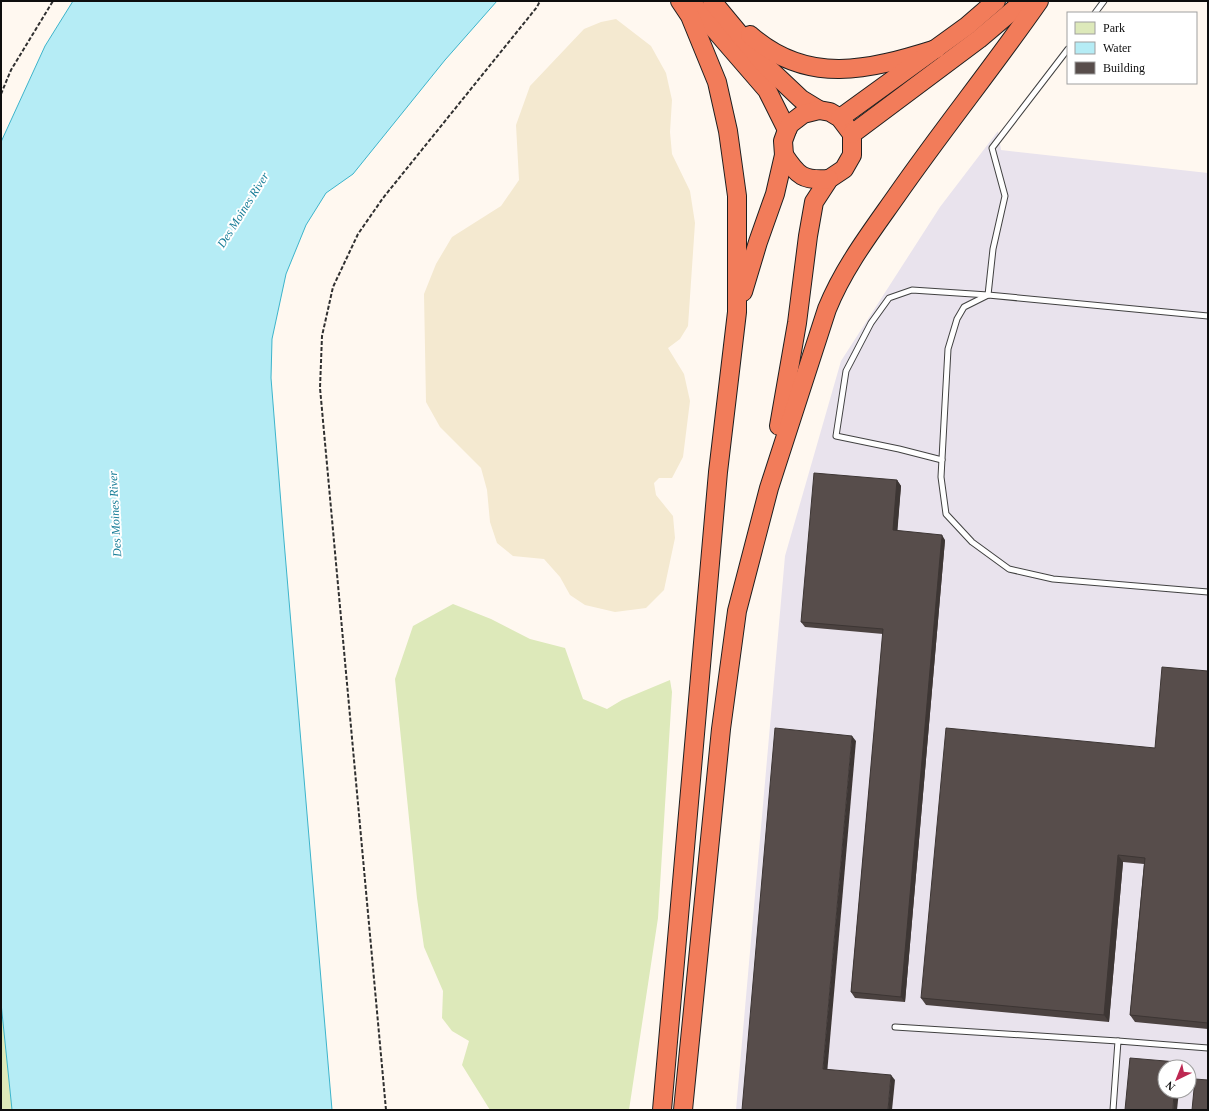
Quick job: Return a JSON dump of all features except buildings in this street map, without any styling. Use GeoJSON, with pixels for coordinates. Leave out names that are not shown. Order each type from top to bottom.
{"type":"FeatureCollection","features":[{"type":"Feature","properties":{"kind":"highway"},"geometry":{"type":"LineString","coordinates":[[662,1110],[718,472],[737,312],[737,196],[728,131],[717,82],[690,16],[680,1]]}},
{"type":"Feature","properties":{"kind":"highway"},"geometry":{"type":"LineString","coordinates":[[690,1],[767,90],[787,130]]}},
{"type":"Feature","properties":{"kind":"highway"},"geometry":{"type":"LineString","coordinates":[[840,118],[967,26],[996,1]]}},
{"type":"Feature","properties":{"kind":"highway"},"geometry":{"type":"LineString","coordinates":[[852,134],[979,39],[1024,1]]}},
{"type":"Feature","properties":{"kind":"highway"},"geometry":{"type":"LineString","coordinates":[[683,1110],[721,729],[737,611],[769,488],[827,309],[838,282],[861,246],[917,166],[1000,58],[1039,1]]}},
{"type":"Feature","properties":{"kind":"highway"},"geometry":{"type":"LineString","coordinates":[[713,3],[765,48],[788,60],[813,67],[854,70],[888,64],[936,49]]}},
{"type":"Feature","properties":{"kind":"highway"},"geometry":{"type":"LineString","coordinates":[[713,3],[765,65],[801,99],[819,110],[830,112],[840,118],[852,134],[852,155],[844,169],[829,179],[814,202],[808,236],[797,323],[769,488]]}},
{"type":"Feature","properties":{"kind":"highway"},"geometry":{"type":"LineString","coordinates":[[737,312],[758,242],[776,194],[784,155],[783,141],[787,130],[803,114],[819,110]]}},
{"type":"Feature","properties":{"kind":"highway"},"geometry":{"type":"LineString","coordinates":[[784,155],[795,172],[813,180],[829,179]]}},
{"type":"Feature","properties":{"kind":"highway"},"geometry":{"type":"LineString","coordinates":[[690,1110],[693,1010]]}},
{"type":"Feature","properties":{"kind":"lane"},"geometry":{"type":"LineString","coordinates":[[1096,12],[1104,1]]}},
{"type":"Feature","properties":{"kind":"lane"},"geometry":{"type":"LineString","coordinates":[[988,295],[993,249],[1005,196],[992,148],[1067,49]]}},
{"type":"Feature","properties":{"kind":"lane"},"geometry":{"type":"LineString","coordinates":[[942,460],[899,449],[836,436],[846,371],[871,323],[889,298],[912,290],[988,295],[1208,316]]}},
{"type":"Feature","properties":{"kind":"lane"},"geometry":{"type":"LineString","coordinates":[[988,295],[964,307],[957,319],[948,349],[941,477],[946,514],[972,542],[1009,569],[1053,579],[1208,592]]}},
{"type":"Feature","properties":{"kind":"lane"},"geometry":{"type":"LineString","coordinates":[[895,1027],[1118,1040],[1208,1048]]}},
{"type":"Feature","properties":{"kind":"lane"},"geometry":{"type":"LineString","coordinates":[[1113,1110],[1118,1040]]}},
{"type":"Feature","properties":{"kind":"path"},"geometry":{"type":"LineString","coordinates":[[1,94],[11,70],[53,1]]}},
{"type":"Feature","properties":{"kind":"path"},"geometry":{"type":"LineString","coordinates":[[386,1110],[320,388],[322,336],[333,287],[358,234],[383,198],[538,7],[540,1]]}},
{"type":"Feature","properties":{"kind":"shaded area"},"geometry":{"type":"Polygon","coordinates":[[[616,19],[651,46],[666,73],[672,100],[670,132],[672,154],[690,191],[695,223],[688,326],[680,339],[668,348],[684,374],[690,401],[683,457],[672,478],[659,478],[654,483],[656,495],[673,516],[675,538],[664,590],[646,608],[615,612],[585,605],[570,595],[560,577],[544,559],[513,556],[497,543],[490,522],[487,490],[481,468],[440,427],[426,402],[424,294],[436,264],[452,237],[501,206],[519,180],[516,125],[530,86],[584,29],[601,22],[616,19]]]}},
{"type":"Feature","properties":{"kind":"shaded area"},"geometry":{"type":"Polygon","coordinates":[[[998,131],[1001,150],[1208,173],[1208,1110],[736,1110],[785,556],[841,361],[940,207],[998,131]]]}},
{"type":"Feature","properties":{"kind":"green space"},"geometry":{"type":"Polygon","coordinates":[[[453,604],[491,619],[530,639],[565,648],[583,699],[607,709],[622,700],[670,680],[672,692],[658,918],[629,1110],[490,1110],[462,1065],[469,1041],[452,1031],[442,1018],[443,991],[424,947],[417,898],[395,679],[413,626],[453,604]]]}},
{"type":"Feature","properties":{"kind":"green space"},"geometry":{"type":"Polygon","coordinates":[[[1,1003],[12,1110],[1,1110],[1,1003]]]}},
{"type":"Feature","properties":{"kind":"water","name":"Des Moines River"},"geometry":{"type":"Polygon","coordinates":[[[73,1],[497,1],[445,60],[353,174],[326,193],[306,225],[286,274],[272,339],[271,378],[332,1110],[12,1110],[1,1003],[1,142],[45,46],[73,1]]]}}]}
